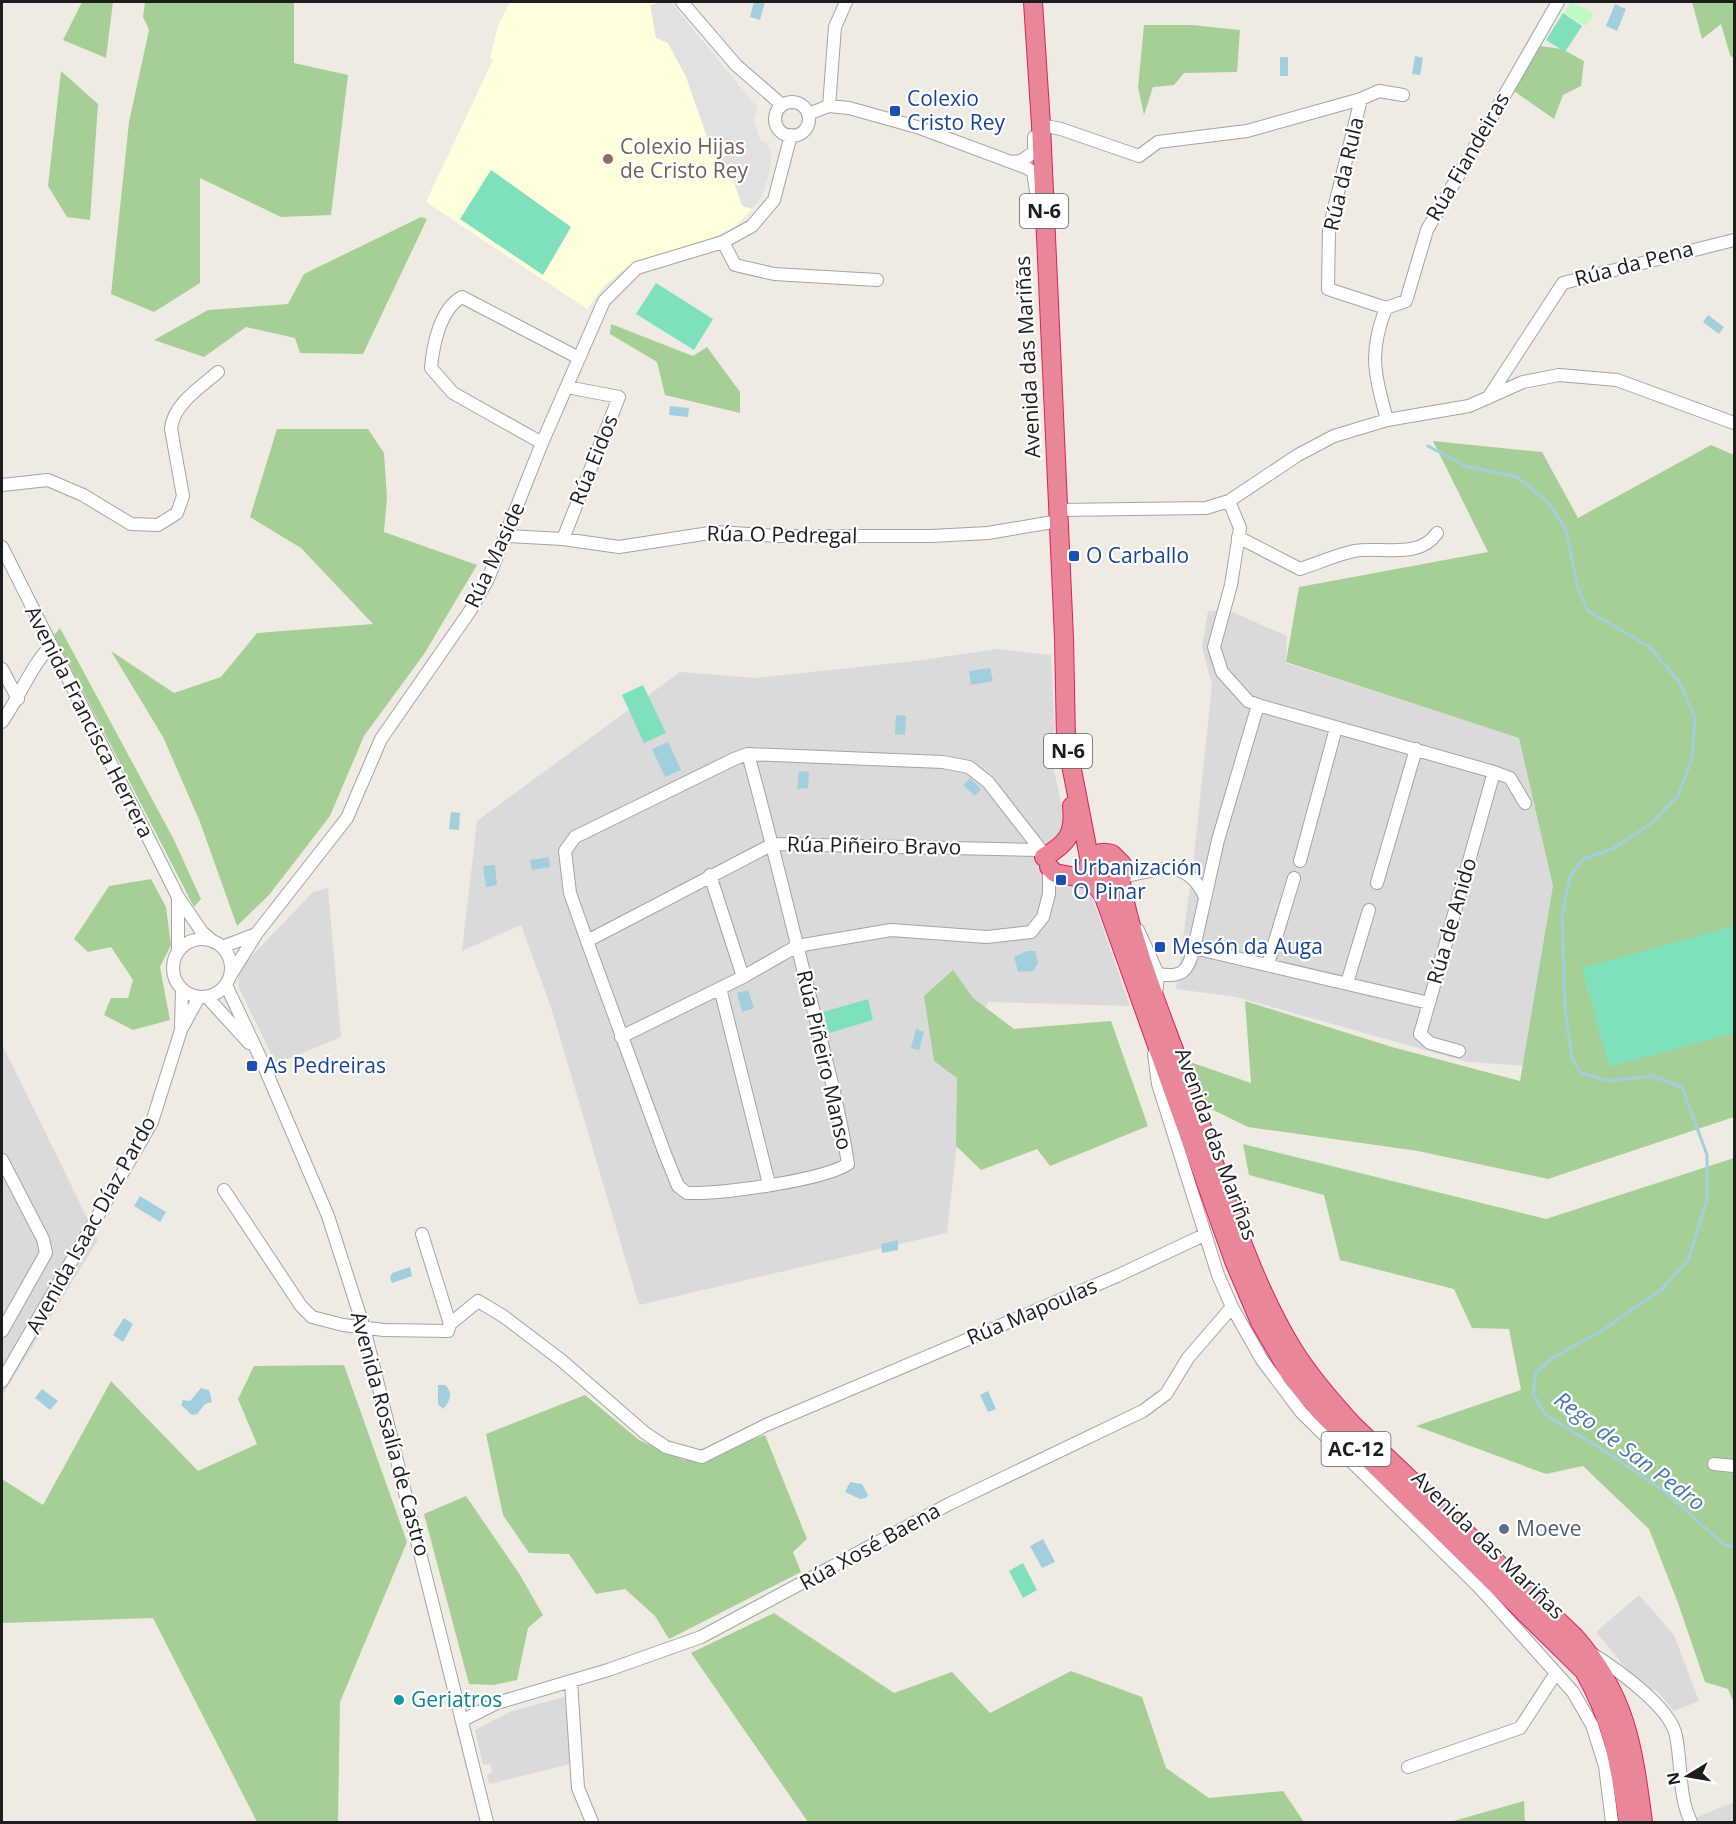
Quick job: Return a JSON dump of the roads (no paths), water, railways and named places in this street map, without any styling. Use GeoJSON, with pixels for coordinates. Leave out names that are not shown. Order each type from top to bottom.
{"type":"FeatureCollection","features":[{"type":"Feature","properties":{"kind":"highway","name":"Avenida das Mariñas"},"geometry":{"type":"LineString","coordinates":[[1033,2],[1041,125],[1064,638],[1066,739],[1069,766],[1092,873],[1149,1023],[1234,1261],[1260,1322],[1287,1368],[1320,1411],[1358,1451],[1530,1614],[1584,1671],[1599,1696],[1611,1725],[1628,1822]]}},
{"type":"Feature","properties":{"kind":"highway","name":"Avenida das Mariñas"},"geometry":{"type":"LineString","coordinates":[[1064,638],[1083,795],[1093,826],[1112,854]]}},
{"type":"Feature","properties":{"kind":"highway"},"geometry":{"type":"LineString","coordinates":[[1069,766],[1072,830],[1047,856],[1092,873],[1108,887],[1121,877]]}},
{"type":"Feature","properties":{"kind":"highway"},"geometry":{"type":"LineString","coordinates":[[1092,873],[1097,855],[1112,854]]}},
{"type":"Feature","properties":{"kind":"highway","name":"AC-12"},"geometry":{"type":"LineString","coordinates":[[1112,854],[1122,864],[1121,877]]}},
{"type":"Feature","properties":{"kind":"highway","name":"Avenida das Mariñas"},"geometry":{"type":"LineString","coordinates":[[1121,877],[1131,921],[1155,999],[1251,1262],[1272,1311],[1294,1351],[1323,1392],[1353,1425],[1587,1650],[1599,1665],[1621,1706],[1635,1764],[1643,1822]]}},
{"type":"Feature","properties":{"kind":"street"},"geometry":{"type":"LineString","coordinates":[[682,2],[736,65],[782,105],[798,103],[808,114]]}},
{"type":"Feature","properties":{"kind":"street"},"geometry":{"type":"LineString","coordinates":[[829,106],[835,27],[846,2]]}},
{"type":"Feature","properties":{"kind":"street","name":"Rúa Fiandeiras"},"geometry":{"type":"LineString","coordinates":[[1386,308],[1406,301],[1427,230],[1558,2]]}},
{"type":"Feature","properties":{"kind":"street"},"geometry":{"type":"LineString","coordinates":[[1011,162],[1021,161],[1034,152],[1030,49],[1035,32]]}},
{"type":"Feature","properties":{"kind":"street","name":"Rúa da Rula"},"geometry":{"type":"LineString","coordinates":[[1041,125],[1061,129],[1139,156],[1158,142],[1247,131],[1361,99],[1379,91],[1403,95]]}},
{"type":"Feature","properties":{"kind":"street","name":"Rúa da Rula"},"geometry":{"type":"LineString","coordinates":[[1361,99],[1329,229],[1328,289],[1386,308]]}},
{"type":"Feature","properties":{"kind":"street"},"geometry":{"type":"LineString","coordinates":[[782,105],[776,114],[776,125],[782,132],[791,135],[805,129],[808,114]]}},
{"type":"Feature","properties":{"kind":"street"},"geometry":{"type":"LineString","coordinates":[[808,114],[829,106],[849,108],[917,128],[1027,168],[1035,178],[1040,261],[1048,296]]}},
{"type":"Feature","properties":{"kind":"street","name":"Rúa Maside"},"geometry":{"type":"LineString","coordinates":[[228,980],[257,933],[347,818],[381,739],[470,611],[488,579],[542,443],[604,300],[637,268],[723,242],[752,226],[774,200],[791,135]]}},
{"type":"Feature","properties":{"kind":"street","name":"Rúa da Pena"},"geometry":{"type":"LineString","coordinates":[[1488,399],[1563,283],[1734,240]]}},
{"type":"Feature","properties":{"kind":"street"},"geometry":{"type":"LineString","coordinates":[[723,242],[735,265],[774,274],[877,280]]}},
{"type":"Feature","properties":{"kind":"street"},"geometry":{"type":"LineString","coordinates":[[542,443],[453,393],[431,368],[433,348],[449,308],[462,297],[579,358]]}},
{"type":"Feature","properties":{"kind":"street"},"geometry":{"type":"LineString","coordinates":[[1386,308],[1376,335],[1374,371],[1387,420]]}},
{"type":"Feature","properties":{"kind":"street"},"geometry":{"type":"LineString","coordinates":[[2,485],[48,480],[83,495],[131,524],[158,525],[177,513],[183,496],[171,419],[177,410],[218,372]]}},
{"type":"Feature","properties":{"kind":"street","name":"Rúa O Pedregal"},"geometry":{"type":"LineString","coordinates":[[507,536],[563,539],[619,547],[716,532],[778,536],[931,536],[988,533],[1058,516],[1111,508],[1184,510],[1206,508],[1229,501],[1298,455],[1334,436],[1387,420],[1469,406],[1523,382],[1559,375],[1596,376],[1617,380],[1734,423]]}},
{"type":"Feature","properties":{"kind":"street","name":"Rúa Eidos"},"geometry":{"type":"LineString","coordinates":[[563,539],[619,397],[567,387]]}},
{"type":"Feature","properties":{"kind":"street"},"geometry":{"type":"LineString","coordinates":[[1229,501],[1240,528],[1231,585],[1214,647],[1222,672],[1248,701],[1494,772],[1510,778],[1525,803]]}},
{"type":"Feature","properties":{"kind":"street"},"geometry":{"type":"LineString","coordinates":[[1238,537],[1300,569],[1354,551],[1414,550],[1434,538],[1437,533]]}},
{"type":"Feature","properties":{"kind":"street","name":"Avenida Francisca Herrera"},"geometry":{"type":"LineString","coordinates":[[2,548],[178,897],[202,932],[218,945]]}},
{"type":"Feature","properties":{"kind":"street"},"geometry":{"type":"LineString","coordinates":[[2,722],[18,699],[44,652],[51,646]]}},
{"type":"Feature","properties":{"kind":"street"},"geometry":{"type":"LineString","coordinates":[[2,669],[18,699]]}},
{"type":"Feature","properties":{"kind":"street"},"geometry":{"type":"LineString","coordinates":[[1158,974],[1173,976],[1182,974],[1191,960],[1218,840],[1258,705]]}},
{"type":"Feature","properties":{"kind":"street"},"geometry":{"type":"LineString","coordinates":[[1300,861],[1336,728]]}},
{"type":"Feature","properties":{"kind":"street"},"geometry":{"type":"LineString","coordinates":[[1377,883],[1416,749]]}},
{"type":"Feature","properties":{"kind":"street"},"geometry":{"type":"LineString","coordinates":[[621,1037],[743,977],[797,946],[773,844],[748,754]]}},
{"type":"Feature","properties":{"kind":"street","name":"Rúa Piñeiro Manso"},"geometry":{"type":"LineString","coordinates":[[748,754],[943,762],[969,767],[988,782],[1047,856],[1049,894],[1043,917],[1031,932],[987,937],[891,930],[797,946],[842,1124],[848,1164],[836,1171],[769,1184],[696,1193],[687,1192],[678,1186],[621,1037],[570,893],[565,851],[575,837],[748,754]]}},
{"type":"Feature","properties":{"kind":"street","name":"Rúa de Anido"},"geometry":{"type":"LineString","coordinates":[[1194,948],[1429,1003],[1494,772]]}},
{"type":"Feature","properties":{"kind":"street","name":"Rúa Piñeiro Bravo"},"geometry":{"type":"LineString","coordinates":[[587,941],[773,844],[1047,856]]}},
{"type":"Feature","properties":{"kind":"street"},"geometry":{"type":"LineString","coordinates":[[1121,877],[1164,870],[1184,870],[1198,882],[1205,897]]}},
{"type":"Feature","properties":{"kind":"street"},"geometry":{"type":"LineString","coordinates":[[710,875],[743,977]]}},
{"type":"Feature","properties":{"kind":"street"},"geometry":{"type":"LineString","coordinates":[[1268,964],[1294,878]]}},
{"type":"Feature","properties":{"kind":"street","name":"Avenida Francisca Herrera"},"geometry":{"type":"LineString","coordinates":[[178,897],[178,951]]}},
{"type":"Feature","properties":{"kind":"street"},"geometry":{"type":"LineString","coordinates":[[1347,983],[1369,910]]}},
{"type":"Feature","properties":{"kind":"street"},"geometry":{"type":"LineString","coordinates":[[1131,921],[1142,934],[1158,974],[1155,999]]}},
{"type":"Feature","properties":{"kind":"street"},"geometry":{"type":"LineString","coordinates":[[218,945],[230,960],[228,980],[203,997],[182,990],[174,975],[173,967],[178,951],[195,940],[218,945],[257,933]]}},
{"type":"Feature","properties":{"kind":"street","name":"Avenida Rosalía de Castro"},"geometry":{"type":"LineString","coordinates":[[228,980],[328,1216],[364,1328],[487,1822]]}},
{"type":"Feature","properties":{"kind":"street"},"geometry":{"type":"LineString","coordinates":[[720,988],[769,1184]]}},
{"type":"Feature","properties":{"kind":"street","name":"Avenida Isaac Díaz Pardo"},"geometry":{"type":"LineString","coordinates":[[2,1381],[152,1122],[181,1030],[182,990]]}},
{"type":"Feature","properties":{"kind":"street","name":"Avenida Rosalía de Castro"},"geometry":{"type":"LineString","coordinates":[[203,997],[224,1012],[260,1057]]}},
{"type":"Feature","properties":{"kind":"street","name":"Avenida Isaac Díaz Pardo"},"geometry":{"type":"LineString","coordinates":[[181,1030],[203,997]]}},
{"type":"Feature","properties":{"kind":"street"},"geometry":{"type":"LineString","coordinates":[[1429,1003],[1420,1034],[1430,1043],[1459,1052]]}},
{"type":"Feature","properties":{"kind":"street","name":"Avenida das Mariñas"},"geometry":{"type":"LineString","coordinates":[[1149,1023],[1158,1084],[1204,1235],[1232,1307],[1262,1360],[1301,1412],[1479,1587],[1573,1692],[1592,1725],[1605,1766],[1612,1822]]}},
{"type":"Feature","properties":{"kind":"street"},"geometry":{"type":"LineString","coordinates":[[2,1160],[43,1239],[46,1253],[2,1331]]}},
{"type":"Feature","properties":{"kind":"street"},"geometry":{"type":"LineString","coordinates":[[224,1190],[295,1298],[312,1317],[364,1328],[434,1333],[448,1331],[450,1324],[422,1234]]}},
{"type":"Feature","properties":{"kind":"street","name":"Rúa Mapoulas"},"geometry":{"type":"LineString","coordinates":[[450,1324],[478,1301],[503,1316],[561,1360],[645,1433],[666,1448],[702,1457],[766,1425],[1109,1280],[1204,1235]]}},
{"type":"Feature","properties":{"kind":"street","name":"Rúa Xosé Baena"},"geometry":{"type":"LineString","coordinates":[[463,1720],[497,1703],[571,1682],[701,1637],[949,1504],[1143,1411],[1166,1394],[1188,1358],[1232,1307]]}},
{"type":"Feature","properties":{"kind":"street"},"geometry":{"type":"LineString","coordinates":[[1714,1464],[1734,1466]]}},
{"type":"Feature","properties":{"kind":"street","name":"Avenida das Mariñas"},"geometry":{"type":"LineString","coordinates":[[1587,1650],[1622,1675],[1667,1717],[1676,1735],[1681,1785],[1691,1822]]}},
{"type":"Feature","properties":{"kind":"street"},"geometry":{"type":"LineString","coordinates":[[1408,1767],[1520,1728],[1556,1673]]}},
{"type":"Feature","properties":{"kind":"street"},"geometry":{"type":"LineString","coordinates":[[571,1682],[578,1788],[592,1822]]}},
{"type":"Feature","properties":{"kind":"water"},"geometry":{"type":"Polygon","coordinates":[[[754,2],[765,2],[760,20],[750,17],[754,2]]]}},
{"type":"Feature","properties":{"kind":"water"},"geometry":{"type":"Polygon","coordinates":[[[1615,4],[1626,9],[1617,31],[1606,26],[1615,4]]]}},
{"type":"Feature","properties":{"kind":"water"},"geometry":{"type":"Polygon","coordinates":[[[1415,56],[1423,58],[1420,75],[1412,74],[1415,56]]]}},
{"type":"Feature","properties":{"kind":"water"},"geometry":{"type":"Polygon","coordinates":[[[1280,57],[1288,57],[1288,76],[1280,76],[1280,57]]]}},
{"type":"Feature","properties":{"kind":"water"},"geometry":{"type":"Polygon","coordinates":[[[1708,315],[1724,327],[1719,334],[1703,322],[1708,315]]]}},
{"type":"Feature","properties":{"kind":"water"},"geometry":{"type":"Polygon","coordinates":[[[670,406],[689,408],[688,417],[669,415],[670,406]]]}},
{"type":"Feature","properties":{"kind":"water"},"geometry":{"type":"Polygon","coordinates":[[[990,668],[993,681],[971,685],[969,671],[990,668]]]}},
{"type":"Feature","properties":{"kind":"water"},"geometry":{"type":"Polygon","coordinates":[[[896,715],[906,716],[905,735],[895,734],[896,715]]]}},
{"type":"Feature","properties":{"kind":"water"},"geometry":{"type":"Polygon","coordinates":[[[668,742],[681,770],[665,777],[652,749],[668,742]]]}},
{"type":"Feature","properties":{"kind":"water"},"geometry":{"type":"Polygon","coordinates":[[[799,771],[809,772],[808,788],[797,789],[799,771]]]}},
{"type":"Feature","properties":{"kind":"water"},"geometry":{"type":"Polygon","coordinates":[[[970,778],[981,789],[975,796],[963,785],[970,778]]]}},
{"type":"Feature","properties":{"kind":"water"},"geometry":{"type":"Polygon","coordinates":[[[451,812],[460,813],[459,830],[449,829],[451,812]]]}},
{"type":"Feature","properties":{"kind":"water"},"geometry":{"type":"Polygon","coordinates":[[[549,857],[550,867],[532,870],[530,860],[549,857]]]}},
{"type":"Feature","properties":{"kind":"water"},"geometry":{"type":"Polygon","coordinates":[[[495,865],[497,885],[486,887],[483,866],[495,865]]]}},
{"type":"Feature","properties":{"kind":"water"},"geometry":{"type":"Polygon","coordinates":[[[1027,951],[1035,951],[1038,963],[1033,971],[1018,972],[1014,957],[1027,951]]]}},
{"type":"Feature","properties":{"kind":"water"},"geometry":{"type":"Polygon","coordinates":[[[748,990],[754,1008],[742,1012],[737,993],[748,990]]]}},
{"type":"Feature","properties":{"kind":"water"},"geometry":{"type":"Polygon","coordinates":[[[916,1029],[924,1032],[919,1050],[911,1048],[916,1029]]]}},
{"type":"Feature","properties":{"kind":"water"},"geometry":{"type":"Polygon","coordinates":[[[140,1196],[166,1212],[160,1222],[134,1206],[140,1196]]]}},
{"type":"Feature","properties":{"kind":"water"},"geometry":{"type":"Polygon","coordinates":[[[898,1240],[898,1250],[882,1253],[881,1244],[898,1240]]]}},
{"type":"Feature","properties":{"kind":"water"},"geometry":{"type":"Polygon","coordinates":[[[410,1267],[412,1276],[392,1283],[390,1278],[392,1273],[410,1267]]]}},
{"type":"Feature","properties":{"kind":"water"},"geometry":{"type":"Polygon","coordinates":[[[124,1318],[133,1324],[123,1342],[113,1335],[124,1318]]]}},
{"type":"Feature","properties":{"kind":"water"},"geometry":{"type":"Polygon","coordinates":[[[438,1385],[445,1385],[450,1394],[448,1403],[443,1409],[438,1404],[438,1385]]]}},
{"type":"Feature","properties":{"kind":"water"},"geometry":{"type":"Polygon","coordinates":[[[201,1388],[209,1390],[212,1402],[205,1404],[197,1414],[192,1415],[181,1405],[183,1400],[190,1401],[201,1388]]]}},
{"type":"Feature","properties":{"kind":"water"},"geometry":{"type":"Polygon","coordinates":[[[42,1389],[58,1401],[50,1410],[35,1398],[42,1389]]]}},
{"type":"Feature","properties":{"kind":"water"},"geometry":{"type":"Polygon","coordinates":[[[988,1391],[996,1409],[988,1412],[980,1395],[988,1391]]]}},
{"type":"Feature","properties":{"kind":"water"},"geometry":{"type":"Polygon","coordinates":[[[850,1482],[862,1484],[868,1495],[866,1498],[860,1499],[845,1492],[850,1482]]]}},
{"type":"Feature","properties":{"kind":"water"},"geometry":{"type":"Polygon","coordinates":[[[1043,1539],[1055,1562],[1042,1568],[1030,1546],[1043,1539]]]}},
{"type":"Feature","properties":{"kind":"waterway","name":"Rego de San Pedro"},"geometry":{"type":"LineString","coordinates":[[1428,446],[1465,466],[1517,477],[1547,501],[1566,530],[1578,588],[1588,611],[1650,647],[1679,682],[1695,718],[1692,759],[1678,795],[1652,823],[1614,848],[1583,859],[1570,877],[1562,917],[1565,1008],[1572,1059],[1581,1073],[1609,1081],[1652,1076],[1682,1087],[1707,1155],[1707,1200],[1688,1260],[1661,1290],[1598,1333],[1554,1357],[1536,1372],[1533,1394],[1546,1415],[1616,1458],[1669,1495],[1724,1545],[1734,1547]]}},
{"type":"Feature","properties":{"kind":"place","name":"Colexio Cristo Rey"},"geometry":{"type":"Point","coordinates":[895,111]}},
{"type":"Feature","properties":{"kind":"place","name":"Colexio Hijas de Cristo Rey"},"geometry":{"type":"Point","coordinates":[608,159]}},
{"type":"Feature","properties":{"kind":"place","name":"O Carballo"},"geometry":{"type":"Point","coordinates":[1074,556]}},
{"type":"Feature","properties":{"kind":"place","name":"Urbanización O Pinar"},"geometry":{"type":"Point","coordinates":[1061,880]}},
{"type":"Feature","properties":{"kind":"place","name":"Mesón da Auga"},"geometry":{"type":"Point","coordinates":[1160,947]}},
{"type":"Feature","properties":{"kind":"place","name":"As Pedreiras"},"geometry":{"type":"Point","coordinates":[252,1066]}},
{"type":"Feature","properties":{"kind":"place","name":"Moeve"},"geometry":{"type":"Point","coordinates":[1504,1529]}},
{"type":"Feature","properties":{"kind":"place","name":"Geriatros"},"geometry":{"type":"Point","coordinates":[399,1700]}}]}
